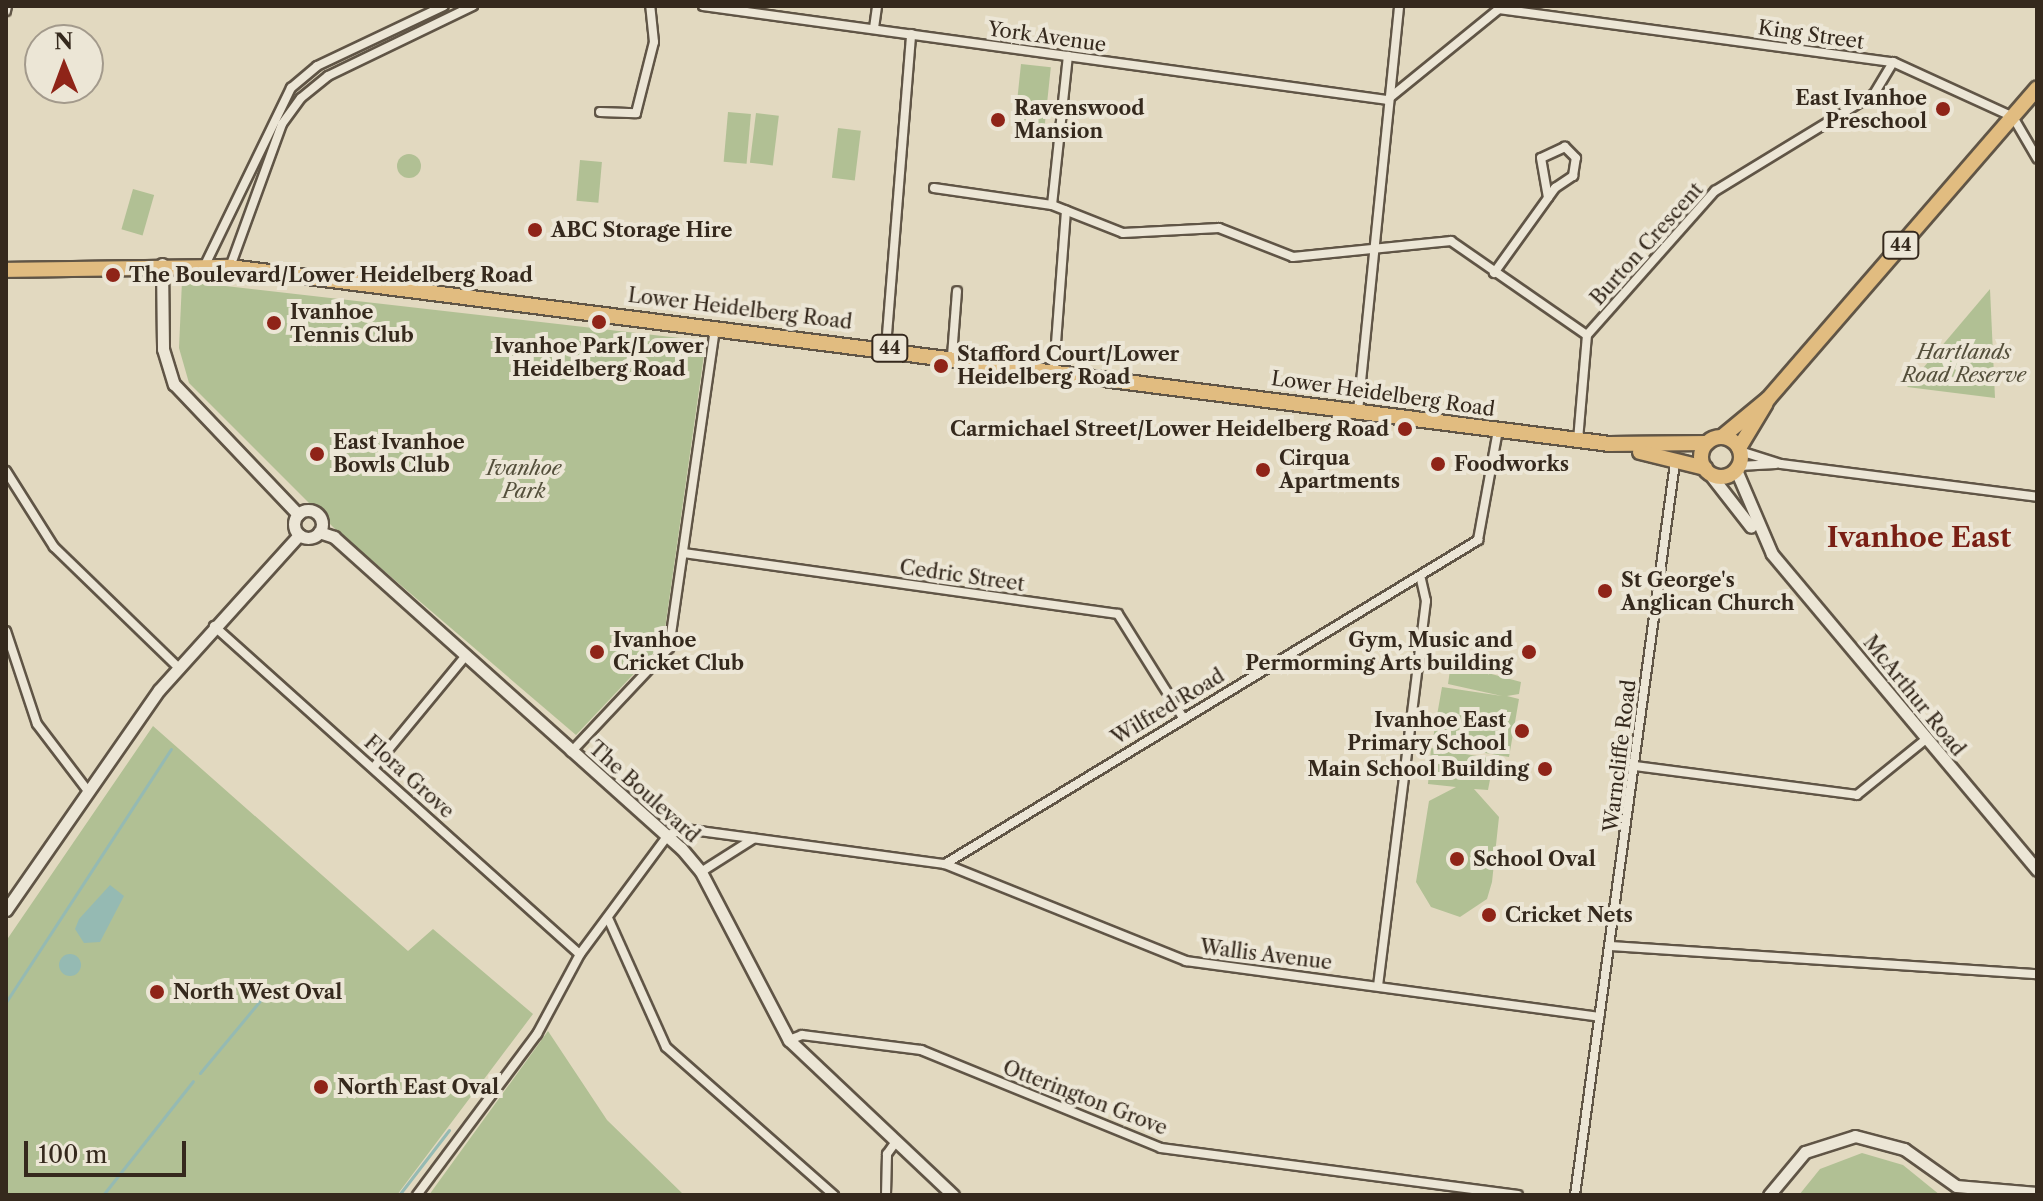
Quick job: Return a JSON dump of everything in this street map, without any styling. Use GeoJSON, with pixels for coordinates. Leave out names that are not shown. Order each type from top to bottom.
{"type":"FeatureCollection","features":[{"type":"Feature","properties":{"kind":"main road","name":"44"},"geometry":{"type":"LineString","coordinates":[[1707,443],[1722,437],[1768,399],[2037,88]]}},
{"type":"Feature","properties":{"kind":"main road","name":"Lower Heidelberg Road"},"geometry":{"type":"LineString","coordinates":[[6,270],[162,264],[230,267],[886,347],[1609,444],[1707,443]]}},
{"type":"Feature","properties":{"kind":"main road","name":"44"},"geometry":{"type":"LineString","coordinates":[[1707,471],[1738,459],[1768,399]]}},
{"type":"Feature","properties":{"kind":"main road"},"geometry":{"type":"LineString","coordinates":[[1722,437],[1738,459]]}},
{"type":"Feature","properties":{"kind":"main road"},"geometry":{"type":"LineString","coordinates":[[1707,443],[1707,471]]}},
{"type":"Feature","properties":{"kind":"main road","name":"Lower Heidelberg Road"},"geometry":{"type":"LineString","coordinates":[[1609,444],[1707,471]]}},
{"type":"Feature","properties":{"kind":"street"},"geometry":{"type":"LineString","coordinates":[[205,265],[291,88],[317,66],[444,6]]}},
{"type":"Feature","properties":{"kind":"street"},"geometry":{"type":"LineString","coordinates":[[230,267],[282,124],[301,98],[328,76],[473,6]]}},
{"type":"Feature","properties":{"kind":"street"},"geometry":{"type":"LineString","coordinates":[[600,112],[636,113],[654,42],[650,6]]}},
{"type":"Feature","properties":{"kind":"street","name":"York Avenue"},"geometry":{"type":"LineString","coordinates":[[703,6],[1387,100]]}},
{"type":"Feature","properties":{"kind":"street"},"geometry":{"type":"LineString","coordinates":[[874,28],[877,6]]}},
{"type":"Feature","properties":{"kind":"street"},"geometry":{"type":"LineString","coordinates":[[1358,411],[1387,100],[1399,6]]}},
{"type":"Feature","properties":{"kind":"street","name":"King Street"},"geometry":{"type":"LineString","coordinates":[[1387,100],[1499,8],[1893,62],[2013,117]]}},
{"type":"Feature","properties":{"kind":"street"},"geometry":{"type":"LineString","coordinates":[[886,347],[911,34]]}},
{"type":"Feature","properties":{"kind":"street"},"geometry":{"type":"LineString","coordinates":[[1052,205],[1068,56]]}},
{"type":"Feature","properties":{"kind":"street","name":"Burton Crescent"},"geometry":{"type":"LineString","coordinates":[[1587,335],[1715,191],[1874,94],[1893,62]]}},
{"type":"Feature","properties":{"kind":"street"},"geometry":{"type":"LineString","coordinates":[[2013,117],[2037,158]]}},
{"type":"Feature","properties":{"kind":"street"},"geometry":{"type":"LineString","coordinates":[[1494,273],[1548,197],[1576,170],[1565,147],[1541,158],[1548,197]]}},
{"type":"Feature","properties":{"kind":"street"},"geometry":{"type":"LineString","coordinates":[[934,188],[1052,205],[1123,233],[1219,228],[1293,257],[1451,241],[1587,335],[1578,440]]}},
{"type":"Feature","properties":{"kind":"street"},"geometry":{"type":"LineString","coordinates":[[1054,370],[1066,210]]}},
{"type":"Feature","properties":{"kind":"street"},"geometry":{"type":"LineString","coordinates":[[162,264],[163,349],[174,384],[298,514],[299,535]]}},
{"type":"Feature","properties":{"kind":"street"},"geometry":{"type":"LineString","coordinates":[[952,356],[957,291]]}},
{"type":"Feature","properties":{"kind":"street"},"geometry":{"type":"LineString","coordinates":[[571,752],[669,648],[715,326]]}},
{"type":"Feature","properties":{"kind":"street","name":"Wilfred Road"},"geometry":{"type":"LineString","coordinates":[[945,864],[1182,716],[1420,576],[1483,534],[1498,430]]}},
{"type":"Feature","properties":{"kind":"street"},"geometry":{"type":"LineString","coordinates":[[1738,459],[1781,464]]}},
{"type":"Feature","properties":{"kind":"street"},"geometry":{"type":"LineString","coordinates":[[1738,459],[2037,497]]}},
{"type":"Feature","properties":{"kind":"street","name":"McArthur Road"},"geometry":{"type":"LineString","coordinates":[[1738,459],[1765,543]]}},
{"type":"Feature","properties":{"kind":"street","name":"Warncliffe Road"},"geometry":{"type":"LineString","coordinates":[[1575,1195],[1675,463]]}},
{"type":"Feature","properties":{"kind":"street"},"geometry":{"type":"LineString","coordinates":[[6,471],[54,547],[178,667]]}},
{"type":"Feature","properties":{"kind":"street","name":"McArthur Road"},"geometry":{"type":"LineString","coordinates":[[1707,471],[1925,740],[2037,870]]}},
{"type":"Feature","properties":{"kind":"street","name":"The Boulevard"},"geometry":{"type":"LineString","coordinates":[[298,514],[315,512],[319,532],[339,541],[464,658],[668,835],[701,872],[789,1040],[953,1195]]}},
{"type":"Feature","properties":{"kind":"street"},"geometry":{"type":"LineString","coordinates":[[6,910],[178,667],[299,535],[319,532]]}},
{"type":"Feature","properties":{"kind":"street","name":"Cedric Street"},"geometry":{"type":"LineString","coordinates":[[684,553],[1118,614],[1182,716]]}},
{"type":"Feature","properties":{"kind":"street"},"geometry":{"type":"LineString","coordinates":[[1378,986],[1426,601],[1420,576]]}},
{"type":"Feature","properties":{"kind":"street","name":"Flora Grove"},"geometry":{"type":"LineString","coordinates":[[214,626],[580,954]]}},
{"type":"Feature","properties":{"kind":"street"},"geometry":{"type":"LineString","coordinates":[[6,631],[37,724],[88,791]]}},
{"type":"Feature","properties":{"kind":"street"},"geometry":{"type":"LineString","coordinates":[[374,767],[464,658]]}},
{"type":"Feature","properties":{"kind":"street"},"geometry":{"type":"LineString","coordinates":[[1635,766],[1857,795],[1925,740]]}},
{"type":"Feature","properties":{"kind":"street"},"geometry":{"type":"LineString","coordinates":[[417,1195],[537,1034],[580,954],[668,835],[685,829],[945,864]]}},
{"type":"Feature","properties":{"kind":"street"},"geometry":{"type":"LineString","coordinates":[[701,872],[753,839]]}},
{"type":"Feature","properties":{"kind":"street","name":"Wallis Avenue"},"geometry":{"type":"LineString","coordinates":[[945,864],[1186,961],[1599,1017]]}},
{"type":"Feature","properties":{"kind":"street"},"geometry":{"type":"LineString","coordinates":[[608,918],[666,1047],[834,1195]]}},
{"type":"Feature","properties":{"kind":"street"},"geometry":{"type":"LineString","coordinates":[[1611,946],[2037,974]]}},
{"type":"Feature","properties":{"kind":"street","name":"Otterington Grove"},"geometry":{"type":"LineString","coordinates":[[789,1040],[802,1035],[921,1050],[1161,1148],[1518,1195]]}},
{"type":"Feature","properties":{"kind":"street"},"geometry":{"type":"LineString","coordinates":[[1769,1195],[1805,1152],[1855,1136],[1904,1149],[1956,1186],[2037,1193]]}},
{"type":"Feature","properties":{"kind":"street"},"geometry":{"type":"LineString","coordinates":[[886,1195],[887,1154],[895,1143]]}},
{"type":"Feature","properties":{"kind":"green space"},"geometry":{"type":"Polygon","coordinates":[[[1021,64],[1051,67],[1045,125],[1015,122],[1021,64]]]}},
{"type":"Feature","properties":{"kind":"green space"},"geometry":{"type":"Polygon","coordinates":[[[728,112],[751,114],[747,164],[724,162],[728,112]]]}},
{"type":"Feature","properties":{"kind":"green space"},"geometry":{"type":"Polygon","coordinates":[[[756,113],[779,116],[773,165],[750,163],[756,113]]]}},
{"type":"Feature","properties":{"kind":"green space"},"geometry":{"type":"Polygon","coordinates":[[[838,128],[861,131],[855,180],[832,178],[838,128]]]}},
{"type":"Feature","properties":{"kind":"green space"},"geometry":{"type":"Polygon","coordinates":[[[409,154],[420,161],[421,166],[414,177],[409,178],[398,171],[397,166],[404,155],[409,154]]]}},
{"type":"Feature","properties":{"kind":"green space"},"geometry":{"type":"Polygon","coordinates":[[[580,160],[602,162],[598,203],[576,201],[580,160]]]}},
{"type":"Feature","properties":{"kind":"green space"},"geometry":{"type":"Polygon","coordinates":[[[133,189],[154,195],[143,235],[121,229],[133,189]]]}},
{"type":"Feature","properties":{"kind":"green space","name":"Ivanhoe Park"},"geometry":{"type":"Polygon","coordinates":[[[182,281],[706,341],[663,643],[576,735],[335,529],[189,383],[179,348],[182,281]]]}},
{"type":"Feature","properties":{"kind":"green space","name":"Hartlands Road Reserve"},"geometry":{"type":"Polygon","coordinates":[[[1990,289],[1995,398],[1907,387],[1990,289]]]}},
{"type":"Feature","properties":{"kind":"green space"},"geometry":{"type":"Polygon","coordinates":[[[1451,663],[1521,682],[1519,694],[1507,696],[1519,699],[1509,757],[1432,744],[1442,687],[1502,696],[1448,684],[1451,663]]]}},
{"type":"Feature","properties":{"kind":"green space"},"geometry":{"type":"Polygon","coordinates":[[[153,726],[408,951],[433,929],[533,1014],[397,1195],[6,1195],[6,941],[153,726]]]}},
{"type":"Feature","properties":{"kind":"green space","name":"School Oval"},"geometry":{"type":"Polygon","coordinates":[[[1431,748],[1494,759],[1488,790],[1474,789],[1499,817],[1492,882],[1487,899],[1460,917],[1431,907],[1416,882],[1429,801],[1456,787],[1428,784],[1431,748]]]}},
{"type":"Feature","properties":{"kind":"green space"},"geometry":{"type":"Polygon","coordinates":[[[548,1031],[607,1120],[684,1195],[429,1195],[548,1031]]]}},
{"type":"Feature","properties":{"kind":"green space"},"geometry":{"type":"Polygon","coordinates":[[[1862,1153],[1903,1165],[1940,1195],[1799,1195],[1820,1169],[1862,1153]]]}},
{"type":"Feature","properties":{"kind":"water"},"geometry":{"type":"Polygon","coordinates":[[[110,885],[124,896],[100,942],[84,943],[75,929],[79,919],[110,885]]]}},
{"type":"Feature","properties":{"kind":"water"},"geometry":{"type":"Polygon","coordinates":[[[66,954],[74,954],[81,965],[74,976],[66,976],[59,969],[59,961],[66,954]]]}},
{"type":"Feature","properties":{"kind":"waterway"},"geometry":{"type":"LineString","coordinates":[[6,1002],[171,749]]}},
{"type":"Feature","properties":{"kind":"waterway"},"geometry":{"type":"LineString","coordinates":[[200,1073],[269,990]]}},
{"type":"Feature","properties":{"kind":"waterway"},"geometry":{"type":"LineString","coordinates":[[103,1195],[193,1081]]}},
{"type":"Feature","properties":{"kind":"waterway"},"geometry":{"type":"LineString","coordinates":[[399,1195],[449,1130]]}},
{"type":"Feature","properties":{"kind":"place","name":"East Ivanhoe Preschool"},"geometry":{"type":"Point","coordinates":[1943,109]}},
{"type":"Feature","properties":{"kind":"place","name":"Ravenswood Mansion"},"geometry":{"type":"Point","coordinates":[998,120]}},
{"type":"Feature","properties":{"kind":"place","name":"ABC Storage Hire"},"geometry":{"type":"Point","coordinates":[535,230]}},
{"type":"Feature","properties":{"kind":"place","name":"The Boulevard/Lower Heidelberg Road"},"geometry":{"type":"Point","coordinates":[113,275]}},
{"type":"Feature","properties":{"kind":"place","name":"Ivanhoe Park/Lower Heidelberg Road"},"geometry":{"type":"Point","coordinates":[599,322]}},
{"type":"Feature","properties":{"kind":"place","name":"Ivanhoe Tennis Club"},"geometry":{"type":"Point","coordinates":[274,323]}},
{"type":"Feature","properties":{"kind":"place","name":"Stafford Court/Lower Heidelberg Road"},"geometry":{"type":"Point","coordinates":[941,366]}},
{"type":"Feature","properties":{"kind":"place","name":"Carmichael Street/Lower Heidelberg Road"},"geometry":{"type":"Point","coordinates":[1405,429]}},
{"type":"Feature","properties":{"kind":"place","name":"East Ivanhoe Bowls Club"},"geometry":{"type":"Point","coordinates":[317,454]}},
{"type":"Feature","properties":{"kind":"place","name":"Foodworks"},"geometry":{"type":"Point","coordinates":[1438,464]}},
{"type":"Feature","properties":{"kind":"place","name":"Cirqua Apartments"},"geometry":{"type":"Point","coordinates":[1263,470]}},
{"type":"Feature","properties":{"kind":"place","name":"St George's Anglican Church"},"geometry":{"type":"Point","coordinates":[1605,591]}},
{"type":"Feature","properties":{"kind":"place","name":"Ivanhoe Cricket Club"},"geometry":{"type":"Point","coordinates":[597,652]}},
{"type":"Feature","properties":{"kind":"place","name":"Gym, Music and Permorming Arts building"},"geometry":{"type":"Point","coordinates":[1529,652]}},
{"type":"Feature","properties":{"kind":"place","name":"Ivanhoe East Primary School"},"geometry":{"type":"Point","coordinates":[1522,731]}},
{"type":"Feature","properties":{"kind":"place","name":"Main School Building"},"geometry":{"type":"Point","coordinates":[1545,769]}},
{"type":"Feature","properties":{"kind":"place","name":"School Oval"},"geometry":{"type":"Point","coordinates":[1457,859]}},
{"type":"Feature","properties":{"kind":"place","name":"Cricket Nets"},"geometry":{"type":"Point","coordinates":[1489,915]}},
{"type":"Feature","properties":{"kind":"place","name":"North West Oval"},"geometry":{"type":"Point","coordinates":[157,992]}},
{"type":"Feature","properties":{"kind":"place","name":"North East Oval"},"geometry":{"type":"Point","coordinates":[321,1087]}},
{"type":"Feature","properties":{"kind":"district","name":"Ivanhoe East"},"geometry":{"type":"Point","coordinates":[1919,537]}}]}
